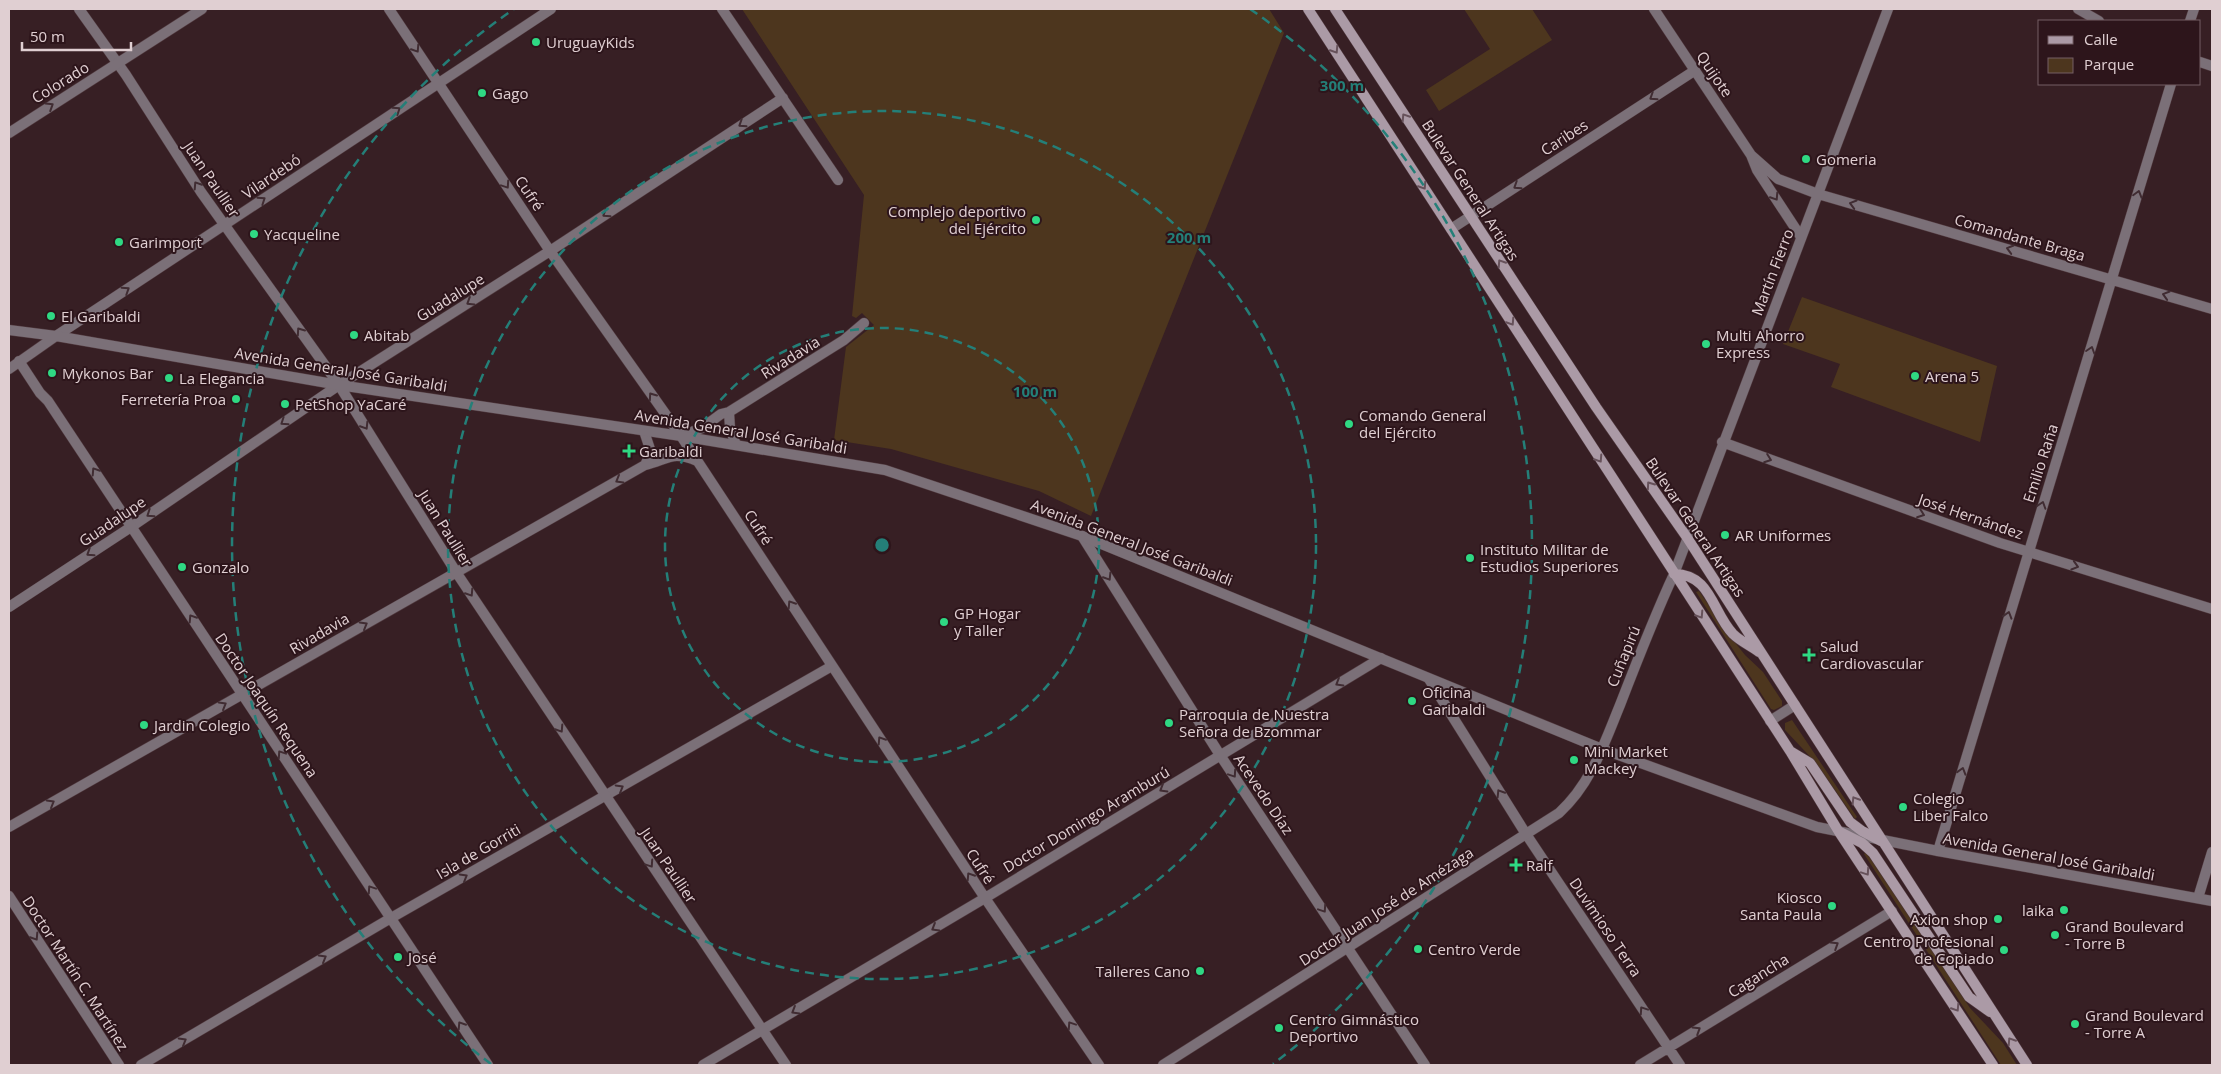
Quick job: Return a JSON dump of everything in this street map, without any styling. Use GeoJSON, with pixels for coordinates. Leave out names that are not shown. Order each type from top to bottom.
{"type":"FeatureCollection","features":[{"type":"Feature","properties":{"kind":"main road"},"geometry":{"type":"LineString","coordinates":[[1308,9],[1790,751],[1839,832],[1993,1065]]}},
{"type":"Feature","properties":{"kind":"main road","name":"Bulevar General Artigas"},"geometry":{"type":"LineString","coordinates":[[1335,9],[1596,407],[1688,539],[1764,654],[2027,1065]]}},
{"type":"Feature","properties":{"kind":"main road"},"geometry":{"type":"LineString","coordinates":[[1674,574],[1693,577],[1701,585],[1733,634],[1764,654]]}},
{"type":"Feature","properties":{"kind":"main road"},"geometry":{"type":"LineString","coordinates":[[1790,751],[1810,763],[1850,822],[1862,831],[1882,841]]}},
{"type":"Feature","properties":{"kind":"main road"},"geometry":{"type":"LineString","coordinates":[[1839,832],[1862,843],[1873,853],[1969,997],[1995,1016]]}},
{"type":"Feature","properties":{"kind":"street","name":"Juan Paullier"},"geometry":{"type":"LineString","coordinates":[[79,9],[118,64],[225,225],[339,385],[456,572],[786,1065]]}},
{"type":"Feature","properties":{"kind":"street","name":"Colorado"},"geometry":{"type":"LineString","coordinates":[[9,132],[202,9]]}},
{"type":"Feature","properties":{"kind":"street","name":"Cufré"},"geometry":{"type":"LineString","coordinates":[[390,9],[550,251],[697,461],[985,898],[1098,1065]]}},
{"type":"Feature","properties":{"kind":"street","name":"Vilardebó"},"geometry":{"type":"LineString","coordinates":[[9,369],[550,9]]}},
{"type":"Feature","properties":{"kind":"street"},"geometry":{"type":"LineString","coordinates":[[722,9],[838,180]]}},
{"type":"Feature","properties":{"kind":"street","name":"Quijote"},"geometry":{"type":"LineString","coordinates":[[1654,9],[1751,155],[1757,170],[1801,238]]}},
{"type":"Feature","properties":{"kind":"street","name":"Martín Fierro"},"geometry":{"type":"LineString","coordinates":[[1674,574],[1722,442],[1888,9]]}},
{"type":"Feature","properties":{"kind":"street"},"geometry":{"type":"LineString","coordinates":[[2078,9],[2097,20]]}},
{"type":"Feature","properties":{"kind":"street","name":"Caribes"},"geometry":{"type":"LineString","coordinates":[[1451,229],[1694,71]]}},
{"type":"Feature","properties":{"kind":"street","name":"Emilio Raña"},"geometry":{"type":"LineString","coordinates":[[1938,852],[2171,85]]}},
{"type":"Feature","properties":{"kind":"street","name":"Guadalupe"},"geometry":{"type":"LineString","coordinates":[[9,606],[131,527],[339,385],[550,251],[783,98]]}},
{"type":"Feature","properties":{"kind":"street","name":"Quijote"},"geometry":{"type":"LineString","coordinates":[[1751,155],[1778,179],[1818,194]]}},
{"type":"Feature","properties":{"kind":"street","name":"Comandante Braga"},"geometry":{"type":"LineString","coordinates":[[1818,194],[2212,309]]}},
{"type":"Feature","properties":{"kind":"street","name":"Rivadavia"},"geometry":{"type":"LineString","coordinates":[[680,436],[702,428],[721,414],[729,412],[844,340],[864,323]]}},
{"type":"Feature","properties":{"kind":"street","name":"Avenida General José Garibaldi"},"geometry":{"type":"LineString","coordinates":[[9,330],[56,336],[339,385],[680,436],[885,470],[1082,536],[1602,749],[1817,827],[1938,852],[2212,901]]}},
{"type":"Feature","properties":{"kind":"street","name":"Doctor Joaquín Requena"},"geometry":{"type":"LineString","coordinates":[[20,362],[488,1065]]}},
{"type":"Feature","properties":{"kind":"street"},"geometry":{"type":"LineString","coordinates":[[729,412],[730,428],[736,445]]}},
{"type":"Feature","properties":{"kind":"street"},"geometry":{"type":"LineString","coordinates":[[644,431],[651,452],[645,465]]}},
{"type":"Feature","properties":{"kind":"street","name":"José Hernández"},"geometry":{"type":"LineString","coordinates":[[1722,442],[2028,551],[2212,609]]}},
{"type":"Feature","properties":{"kind":"street","name":"Rivadavia"},"geometry":{"type":"LineString","coordinates":[[9,827],[645,465],[674,455],[682,455],[697,461]]}},
{"type":"Feature","properties":{"kind":"street","name":"Acevedo Díaz"},"geometry":{"type":"LineString","coordinates":[[1082,536],[1220,755],[1425,1065]]}},
{"type":"Feature","properties":{"kind":"street","name":"Cuñapirú"},"geometry":{"type":"LineString","coordinates":[[1602,749],[1674,574]]}},
{"type":"Feature","properties":{"kind":"street","name":"Doctor Domingo Aramburú"},"geometry":{"type":"LineString","coordinates":[[703,1065],[985,898],[1381,658]]}},
{"type":"Feature","properties":{"kind":"street","name":"Isla de Gorriti"},"geometry":{"type":"LineString","coordinates":[[141,1065],[391,918],[832,666]]}},
{"type":"Feature","properties":{"kind":"street","name":"Duvimioso Terra"},"geometry":{"type":"LineString","coordinates":[[1429,679],[1526,834],[1680,1065]]}},
{"type":"Feature","properties":{"kind":"street"},"geometry":{"type":"LineString","coordinates":[[1770,721],[1795,705]]}},
{"type":"Feature","properties":{"kind":"street","name":"Doctor Juan José de Amézaga"},"geometry":{"type":"LineString","coordinates":[[1163,1065],[1559,813],[1572,801],[1585,783],[1602,749]]}},
{"type":"Feature","properties":{"kind":"street"},"geometry":{"type":"LineString","coordinates":[[2198,898],[2212,852]]}},
{"type":"Feature","properties":{"kind":"street","name":"Doctor Martín C. Martínez"},"geometry":{"type":"LineString","coordinates":[[9,896],[119,1065]]}},
{"type":"Feature","properties":{"kind":"street","name":"Cagancha"},"geometry":{"type":"LineString","coordinates":[[1640,1065],[1892,910]]}},
{"type":"Feature","properties":{"kind":"green space","name":"Complejo deportivo del Ejército"},"geometry":{"type":"Polygon","coordinates":[[[742,9],[1269,9],[1284,33],[1091,516],[1039,491],[891,449],[834,440],[846,347],[874,325],[862,313],[856,318],[852,316],[864,195],[742,9]]]}},
{"type":"Feature","properties":{"kind":"green space"},"geometry":{"type":"Polygon","coordinates":[[[1464,9],[1532,9],[1552,40],[1439,111],[1426,90],[1490,49],[1464,9]]]}},
{"type":"Feature","properties":{"kind":"green space","name":"Arena 5"},"geometry":{"type":"Polygon","coordinates":[[[1802,297],[1997,366],[1980,442],[1831,387],[1840,364],[1783,344],[1802,297]]]}},
{"type":"Feature","properties":{"kind":"green space"},"geometry":{"type":"Polygon","coordinates":[[[1699,591],[1729,635],[1745,655],[1763,672],[1782,701],[1782,706],[1774,710],[1771,709],[1696,592],[1699,591]]]}},
{"type":"Feature","properties":{"kind":"green space"},"geometry":{"type":"Polygon","coordinates":[[[1792,720],[1857,817],[1855,819],[1817,764],[1785,730],[1785,723],[1792,720]]]}},
{"type":"Feature","properties":{"kind":"green space"},"geometry":{"type":"Polygon","coordinates":[[[1866,852],[1970,1008],[2003,1043],[2017,1065],[2001,1065],[1864,854],[1866,852]]]}},
{"type":"Feature","properties":{"kind":"place","name":"UruguayKids"},"geometry":{"type":"Point","coordinates":[536,42]}},
{"type":"Feature","properties":{"kind":"place","name":"Gago"},"geometry":{"type":"Point","coordinates":[482,93]}},
{"type":"Feature","properties":{"kind":"place","name":"Gomeria"},"geometry":{"type":"Point","coordinates":[1806,159]}},
{"type":"Feature","properties":{"kind":"place","name":"Complejo deportivo del Ejército"},"geometry":{"type":"Point","coordinates":[1036,220]}},
{"type":"Feature","properties":{"kind":"place","name":"Yacqueline"},"geometry":{"type":"Point","coordinates":[254,234]}},
{"type":"Feature","properties":{"kind":"place","name":"Garimport"},"geometry":{"type":"Point","coordinates":[119,242]}},
{"type":"Feature","properties":{"kind":"place","name":"El Garibaldi"},"geometry":{"type":"Point","coordinates":[51,316]}},
{"type":"Feature","properties":{"kind":"place","name":"Abitab"},"geometry":{"type":"Point","coordinates":[354,335]}},
{"type":"Feature","properties":{"kind":"place","name":"Multi Ahorro Express"},"geometry":{"type":"Point","coordinates":[1706,344]}},
{"type":"Feature","properties":{"kind":"place","name":"Mykonos Bar"},"geometry":{"type":"Point","coordinates":[52,373]}},
{"type":"Feature","properties":{"kind":"place","name":"Arena 5"},"geometry":{"type":"Point","coordinates":[1915,376]}},
{"type":"Feature","properties":{"kind":"place","name":"La Elegancia"},"geometry":{"type":"Point","coordinates":[169,378]}},
{"type":"Feature","properties":{"kind":"place","name":"Ferretería Proa"},"geometry":{"type":"Point","coordinates":[236,399]}},
{"type":"Feature","properties":{"kind":"place","name":"PetShop YaCaré"},"geometry":{"type":"Point","coordinates":[285,404]}},
{"type":"Feature","properties":{"kind":"place","name":"Comando General del Ejército"},"geometry":{"type":"Point","coordinates":[1349,424]}},
{"type":"Feature","properties":{"kind":"place","name":"Garibaldi"},"geometry":{"type":"Point","coordinates":[629,451]}},
{"type":"Feature","properties":{"kind":"place","name":"AR Uniformes"},"geometry":{"type":"Point","coordinates":[1725,535]}},
{"type":"Feature","properties":{"kind":"place","name":"Instituto Militar de Estudios Superiores"},"geometry":{"type":"Point","coordinates":[1470,558]}},
{"type":"Feature","properties":{"kind":"place","name":"Gonzalo"},"geometry":{"type":"Point","coordinates":[182,567]}},
{"type":"Feature","properties":{"kind":"place","name":"GP Hogar y Taller"},"geometry":{"type":"Point","coordinates":[944,622]}},
{"type":"Feature","properties":{"kind":"place","name":"Salud Cardiovascular"},"geometry":{"type":"Point","coordinates":[1809,655]}},
{"type":"Feature","properties":{"kind":"place","name":"Oficina Garibaldi"},"geometry":{"type":"Point","coordinates":[1412,701]}},
{"type":"Feature","properties":{"kind":"place","name":"Parroquia de Nuestra Señora de Bzommar"},"geometry":{"type":"Point","coordinates":[1169,723]}},
{"type":"Feature","properties":{"kind":"place","name":"Jardin Colegio"},"geometry":{"type":"Point","coordinates":[144,725]}},
{"type":"Feature","properties":{"kind":"place","name":"Mini Market Mackey"},"geometry":{"type":"Point","coordinates":[1574,760]}},
{"type":"Feature","properties":{"kind":"place","name":"Colegio Liber Falco"},"geometry":{"type":"Point","coordinates":[1903,807]}},
{"type":"Feature","properties":{"kind":"place","name":"Ralf"},"geometry":{"type":"Point","coordinates":[1516,865]}},
{"type":"Feature","properties":{"kind":"place","name":"Kiosco Santa Paula"},"geometry":{"type":"Point","coordinates":[1832,906]}},
{"type":"Feature","properties":{"kind":"place","name":"laika"},"geometry":{"type":"Point","coordinates":[2064,910]}},
{"type":"Feature","properties":{"kind":"place","name":"Axion shop"},"geometry":{"type":"Point","coordinates":[1998,919]}},
{"type":"Feature","properties":{"kind":"place","name":"Grand Boulevard - Torre B"},"geometry":{"type":"Point","coordinates":[2055,935]}},
{"type":"Feature","properties":{"kind":"place","name":"Centro Verde"},"geometry":{"type":"Point","coordinates":[1418,949]}},
{"type":"Feature","properties":{"kind":"place","name":"Centro Profesional de Copiado"},"geometry":{"type":"Point","coordinates":[2004,950]}},
{"type":"Feature","properties":{"kind":"place","name":"José"},"geometry":{"type":"Point","coordinates":[398,957]}},
{"type":"Feature","properties":{"kind":"place","name":"Talleres Cano"},"geometry":{"type":"Point","coordinates":[1200,971]}},
{"type":"Feature","properties":{"kind":"place","name":"Grand Boulevard - Torre A"},"geometry":{"type":"Point","coordinates":[2075,1024]}},
{"type":"Feature","properties":{"kind":"place","name":"Centro Gimnástico Deportivo"},"geometry":{"type":"Point","coordinates":[1279,1028]}}]}
